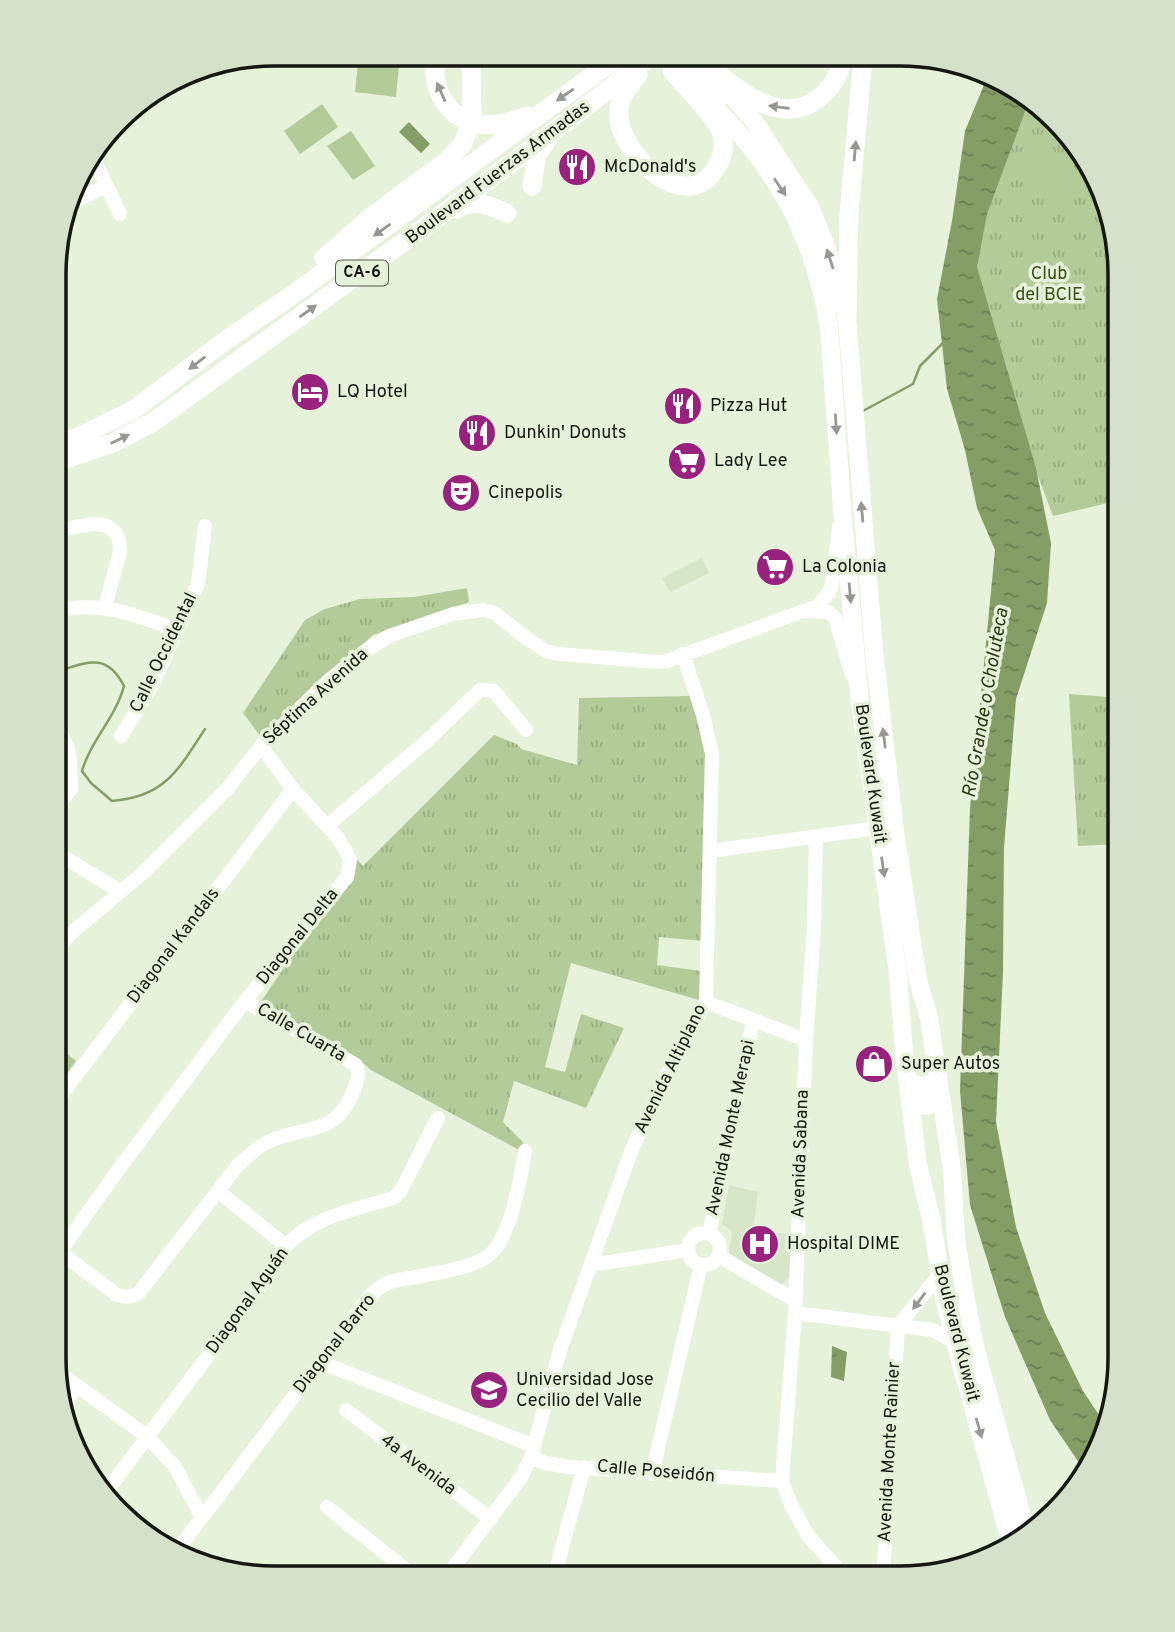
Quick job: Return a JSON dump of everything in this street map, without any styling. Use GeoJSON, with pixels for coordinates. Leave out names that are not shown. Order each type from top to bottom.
{"type":"FeatureCollection","features":[{"type":"Feature","properties":{"kind":"highway"},"geometry":{"type":"LineString","coordinates":[[436,66],[440,94],[455,114],[466,120],[490,125],[517,120],[542,111]]}},
{"type":"Feature","properties":{"kind":"highway"},"geometry":{"type":"LineString","coordinates":[[298,291],[316,265],[382,209],[447,161],[466,138],[472,120],[471,66]]}},
{"type":"Feature","properties":{"kind":"highway","name":"Boulevard Fuerzas Armadas"},"geometry":{"type":"LineString","coordinates":[[66,440],[135,409],[605,66]]}},
{"type":"Feature","properties":{"kind":"highway","name":"Boulevard Fuerzas Armadas"},"geometry":{"type":"LineString","coordinates":[[66,459],[113,443],[153,422],[556,132],[661,66]]}},
{"type":"Feature","properties":{"kind":"highway"},"geometry":{"type":"LineString","coordinates":[[663,66],[625,93],[619,109],[620,126],[634,152],[657,177],[681,186],[694,185],[715,171],[721,160],[722,135],[675,66]]}},
{"type":"Feature","properties":{"kind":"highway"},"geometry":{"type":"LineString","coordinates":[[683,66],[760,103],[797,108],[814,102],[828,90],[838,76],[840,66]]}},
{"type":"Feature","properties":{"kind":"highway"},"geometry":{"type":"LineString","coordinates":[[847,317],[849,214],[862,66]]}},
{"type":"Feature","properties":{"kind":"highway"},"geometry":{"type":"LineString","coordinates":[[532,186],[537,154],[556,132]]}},
{"type":"Feature","properties":{"kind":"highway"},"geometry":{"type":"LineString","coordinates":[[420,232],[470,202],[491,205],[507,213]]}},
{"type":"Feature","properties":{"kind":"main road","name":"Boulevard Kuwait"},"geometry":{"type":"LineString","coordinates":[[677,66],[755,150],[787,197],[804,236],[825,302],[860,702],[898,973],[911,1120],[955,1342],[1009,1534]]}},
{"type":"Feature","properties":{"kind":"main road","name":"Boulevard Kuwait"},"geometry":{"type":"LineString","coordinates":[[679,66],[754,121],[810,207],[826,246],[847,317],[875,661],[895,832],[918,980],[929,1018],[952,1170],[956,1238],[975,1347],[1025,1523]]}},
{"type":"Feature","properties":{"kind":"main road"},"geometry":{"type":"LineString","coordinates":[[898,973],[917,1101],[927,1106],[933,1095],[918,980]]}},
{"type":"Feature","properties":{"kind":"main road"},"geometry":{"type":"LineString","coordinates":[[931,1218],[921,1129],[925,1124],[932,1123],[940,1131],[951,1219],[956,1238]]}},
{"type":"Feature","properties":{"kind":"street"},"geometry":{"type":"LineString","coordinates":[[97,166],[120,214]]}},
{"type":"Feature","properties":{"kind":"street"},"geometry":{"type":"LineString","coordinates":[[81,198],[107,186]]}},
{"type":"Feature","properties":{"kind":"street"},"geometry":{"type":"LineString","coordinates":[[682,654],[807,611],[824,599],[832,585],[842,506]]}},
{"type":"Feature","properties":{"kind":"street"},"geometry":{"type":"LineString","coordinates":[[66,530],[102,524],[119,536],[120,552],[105,607]]}},
{"type":"Feature","properties":{"kind":"street","name":"Calle Occidental"},"geometry":{"type":"LineString","coordinates":[[121,736],[152,685],[201,577],[205,526]]}},
{"type":"Feature","properties":{"kind":"street"},"geometry":{"type":"LineString","coordinates":[[66,609],[82,606],[105,607],[177,630]]}},
{"type":"Feature","properties":{"kind":"street","name":"Séptima Avenida"},"geometry":{"type":"LineString","coordinates":[[66,939],[144,872],[227,789],[261,746],[328,681],[377,643],[453,614],[483,610],[495,613],[537,646],[559,654],[658,662],[682,654]]}},
{"type":"Feature","properties":{"kind":"street"},"geometry":{"type":"LineString","coordinates":[[807,611],[828,612],[835,618],[860,702]]}},
{"type":"Feature","properties":{"kind":"street","name":"Avenida Altiplano"},"geometry":{"type":"LineString","coordinates":[[455,1566],[522,1476],[533,1452],[560,1350],[632,1149],[669,1069],[706,1002],[712,754],[682,654]]}},
{"type":"Feature","properties":{"kind":"street"},"geometry":{"type":"LineString","coordinates":[[327,826],[429,739],[481,690],[494,691],[526,730]]}},
{"type":"Feature","properties":{"kind":"street"},"geometry":{"type":"LineString","coordinates":[[66,744],[69,751],[71,789],[66,795]]}},
{"type":"Feature","properties":{"kind":"street","name":"Diagonal Delta"},"geometry":{"type":"LineString","coordinates":[[66,1245],[245,1001],[347,877],[350,860],[346,850],[293,789],[261,746]]}},
{"type":"Feature","properties":{"kind":"street","name":"Diagonal Kandals"},"geometry":{"type":"LineString","coordinates":[[66,1088],[293,789]]}},
{"type":"Feature","properties":{"kind":"street"},"geometry":{"type":"LineString","coordinates":[[711,851],[877,828]]}},
{"type":"Feature","properties":{"kind":"street","name":"Avenida Sabana"},"geometry":{"type":"LineString","coordinates":[[816,836],[795,1307],[782,1481],[792,1507],[809,1537],[835,1566]]}},
{"type":"Feature","properties":{"kind":"street"},"geometry":{"type":"LineString","coordinates":[[66,859],[120,891]]}},
{"type":"Feature","properties":{"kind":"street","name":"Calle Cuarta"},"geometry":{"type":"LineString","coordinates":[[218,1191],[238,1165],[265,1143],[323,1126],[340,1116],[359,1075],[356,1065],[245,1001]]}},
{"type":"Feature","properties":{"kind":"street"},"geometry":{"type":"LineString","coordinates":[[706,1002],[806,1040]]}},
{"type":"Feature","properties":{"kind":"street","name":"Avenida Monte Merapi"},"geometry":{"type":"LineString","coordinates":[[709,1234],[752,1021]]}},
{"type":"Feature","properties":{"kind":"street","name":"Diagonal Aguán"},"geometry":{"type":"LineString","coordinates":[[111,1486],[269,1274],[286,1246],[329,1216],[395,1196],[400,1192],[438,1118]]}},
{"type":"Feature","properties":{"kind":"street","name":"Diagonal Barro"},"geometry":{"type":"LineString","coordinates":[[182,1544],[369,1297],[390,1282],[463,1265],[492,1254],[499,1244],[520,1190],[525,1151]]}},
{"type":"Feature","properties":{"kind":"street"},"geometry":{"type":"LineString","coordinates":[[66,1261],[117,1295],[127,1297],[138,1294],[218,1191],[286,1246]]}},
{"type":"Feature","properties":{"kind":"street"},"geometry":{"type":"LineString","coordinates":[[703,1233],[709,1234],[718,1240],[719,1255],[715,1262],[701,1265],[692,1260],[688,1250],[692,1239],[703,1233]]}},
{"type":"Feature","properties":{"kind":"street"},"geometry":{"type":"LineString","coordinates":[[591,1265],[688,1250]]}},
{"type":"Feature","properties":{"kind":"street"},"geometry":{"type":"LineString","coordinates":[[719,1255],[795,1307],[932,1330],[955,1342]]}},
{"type":"Feature","properties":{"kind":"street"},"geometry":{"type":"LineString","coordinates":[[652,1474],[701,1265]]}},
{"type":"Feature","properties":{"kind":"street"},"geometry":{"type":"LineString","coordinates":[[898,1326],[940,1274]]}},
{"type":"Feature","properties":{"kind":"street","name":"Avenida Monte Rainier"},"geometry":{"type":"LineString","coordinates":[[885,1566],[898,1326]]}},
{"type":"Feature","properties":{"kind":"street","name":"Calle Poseidón"},"geometry":{"type":"LineString","coordinates":[[320,1362],[533,1452],[555,1465],[652,1474],[782,1481]]}},
{"type":"Feature","properties":{"kind":"street"},"geometry":{"type":"LineString","coordinates":[[68,1380],[148,1437],[175,1467],[201,1516]]}},
{"type":"Feature","properties":{"kind":"street"},"geometry":{"type":"LineString","coordinates":[[71,1396],[77,1387]]}},
{"type":"Feature","properties":{"kind":"street","name":"4a Avenida"},"geometry":{"type":"LineString","coordinates":[[346,1410],[491,1519]]}},
{"type":"Feature","properties":{"kind":"street"},"geometry":{"type":"LineString","coordinates":[[557,1566],[584,1466]]}},
{"type":"Feature","properties":{"kind":"street"},"geometry":{"type":"LineString","coordinates":[[327,1507],[401,1566]]}},
{"type":"Feature","properties":{"kind":"shaded area"},"geometry":{"type":"Polygon","coordinates":[[[702,558],[709,573],[670,592],[662,578],[702,558]]]}},
{"type":"Feature","properties":{"kind":"shaded area","name":"Hospital DIME"},"geometry":{"type":"Polygon","coordinates":[[[729,1185],[758,1192],[753,1231],[791,1234],[789,1278],[781,1285],[729,1253],[732,1231],[722,1224],[729,1185]]]}},
{"type":"Feature","properties":{"kind":"green space"},"geometry":{"type":"Polygon","coordinates":[[[358,66],[399,66],[396,97],[355,92],[358,66]]]}},
{"type":"Feature","properties":{"kind":"green space","name":"Club del BCIE"},"geometry":{"type":"Polygon","coordinates":[[[1010,98],[1047,128],[1065,148],[1093,195],[1107,248],[1108,503],[1053,516],[991,351],[975,288],[976,179],[1010,98]]]}},
{"type":"Feature","properties":{"kind":"green space"},"geometry":{"type":"Polygon","coordinates":[[[322,104],[338,127],[300,154],[284,131],[322,104]]]}},
{"type":"Feature","properties":{"kind":"green space"},"geometry":{"type":"Polygon","coordinates":[[[351,131],[375,166],[353,180],[327,146],[351,131]]]}},
{"type":"Feature","properties":{"kind":"green space"},"geometry":{"type":"Polygon","coordinates":[[[1031,152],[1074,166],[1066,192],[1023,177],[1031,152]]]}},
{"type":"Feature","properties":{"kind":"green space"},"geometry":{"type":"Polygon","coordinates":[[[467,588],[469,602],[373,635],[261,737],[243,713],[305,620],[325,609],[360,599],[414,597],[467,588]]]}},
{"type":"Feature","properties":{"kind":"green space"},"geometry":{"type":"Polygon","coordinates":[[[1069,694],[1108,697],[1108,845],[1078,846],[1069,694]]]}},
{"type":"Feature","properties":{"kind":"green space"},"geometry":{"type":"Polygon","coordinates":[[[690,696],[706,745],[704,941],[659,937],[657,965],[701,971],[699,1000],[571,963],[545,1067],[565,1072],[581,1014],[624,1028],[586,1108],[514,1081],[503,1122],[523,1142],[521,1151],[371,1070],[356,1057],[260,1003],[296,950],[334,904],[354,856],[363,866],[494,735],[517,744],[521,749],[577,765],[579,698],[690,696]]]}},
{"type":"Feature","properties":{"kind":"green space"},"geometry":{"type":"Polygon","coordinates":[[[66,1053],[76,1061],[66,1074],[66,1053]]]}},
{"type":"Feature","properties":{"kind":"water","name":"Río Grande o Choluteca"},"geometry":{"type":"Polygon","coordinates":[[[984,84],[1026,109],[987,214],[977,267],[1036,468],[1051,543],[1047,603],[1016,699],[1004,848],[1003,972],[996,1122],[1016,1227],[1045,1313],[1083,1391],[1099,1415],[1079,1463],[1050,1420],[1005,1317],[970,1205],[960,1091],[970,808],[995,550],[977,508],[965,450],[947,389],[937,299],[965,131],[984,84]]]}},
{"type":"Feature","properties":{"kind":"water"},"geometry":{"type":"Polygon","coordinates":[[[409,122],[430,144],[421,153],[399,132],[409,122]]]}},
{"type":"Feature","properties":{"kind":"water"},"geometry":{"type":"Polygon","coordinates":[[[832,1346],[847,1352],[844,1381],[831,1377],[832,1346]]]}},
{"type":"Feature","properties":{"kind":"waterway"},"geometry":{"type":"LineString","coordinates":[[861,412],[913,384],[920,366],[944,342]]}},
{"type":"Feature","properties":{"kind":"waterway"},"geometry":{"type":"LineString","coordinates":[[66,669],[86,663],[102,664],[110,668],[124,686],[82,771],[91,783],[112,801],[145,794],[158,787],[178,769],[205,729]]}},
{"type":"Feature","properties":{"kind":"place","name":"McDonald's"},"geometry":{"type":"Point","coordinates":[577,167]}},
{"type":"Feature","properties":{"kind":"place","name":"LQ Hotel"},"geometry":{"type":"Point","coordinates":[310,392]}},
{"type":"Feature","properties":{"kind":"place","name":"Pizza Hut"},"geometry":{"type":"Point","coordinates":[683,406]}},
{"type":"Feature","properties":{"kind":"place","name":"Dunkin' Donuts"},"geometry":{"type":"Point","coordinates":[477,433]}},
{"type":"Feature","properties":{"kind":"place","name":"Lady Lee"},"geometry":{"type":"Point","coordinates":[687,461]}},
{"type":"Feature","properties":{"kind":"place","name":"Cinepolis"},"geometry":{"type":"Point","coordinates":[461,493]}},
{"type":"Feature","properties":{"kind":"place","name":"La Colonia"},"geometry":{"type":"Point","coordinates":[775,567]}},
{"type":"Feature","properties":{"kind":"place","name":"Super Autos"},"geometry":{"type":"Point","coordinates":[874,1064]}},
{"type":"Feature","properties":{"kind":"place","name":"Hospital DIME"},"geometry":{"type":"Point","coordinates":[760,1244]}},
{"type":"Feature","properties":{"kind":"place","name":"Universidad Jose Cecilio del Valle"},"geometry":{"type":"Point","coordinates":[489,1390]}}]}
